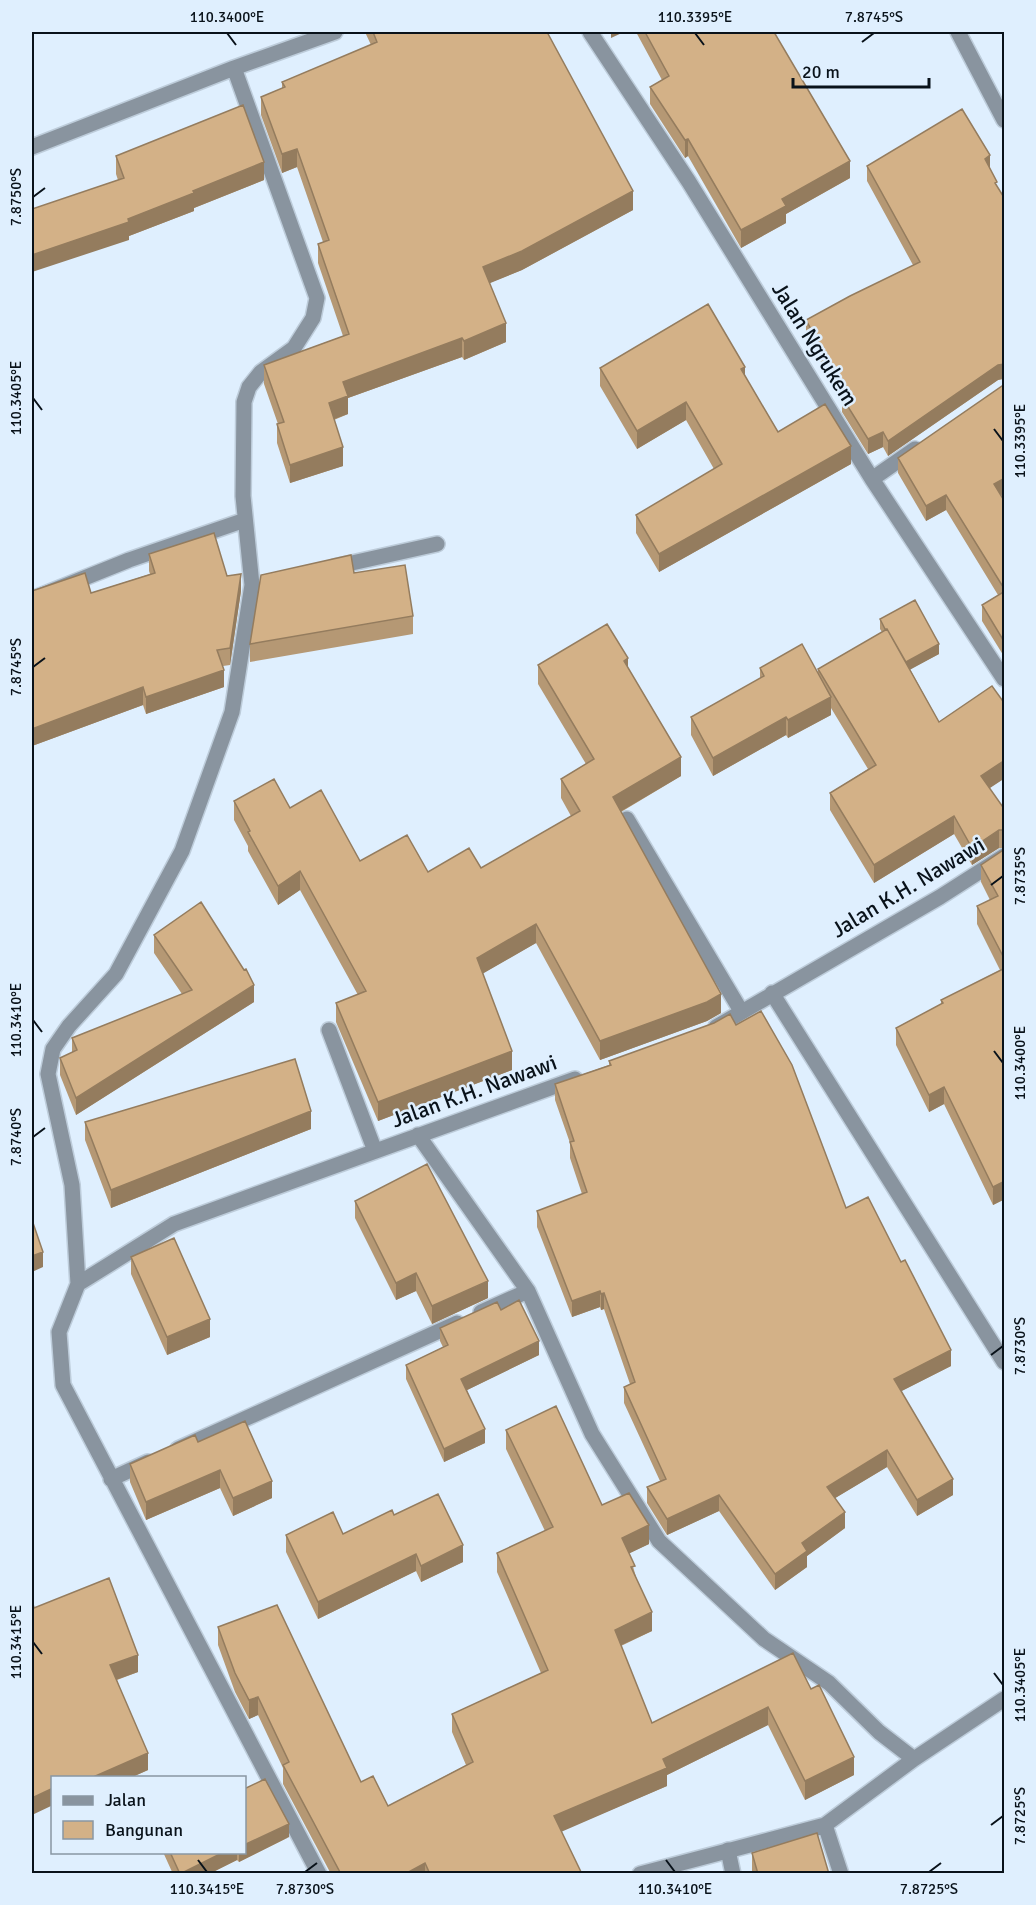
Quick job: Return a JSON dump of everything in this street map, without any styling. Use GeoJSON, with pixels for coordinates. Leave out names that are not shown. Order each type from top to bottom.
{"type":"FeatureCollection","features":[{"type":"Feature","properties":{"kind":"street"},"geometry":{"type":"LineString","coordinates":[[32,147],[234,68],[335,32]]}},
{"type":"Feature","properties":{"kind":"street","name":"Jalan Ngrukem"},"geometry":{"type":"LineString","coordinates":[[590,32],[689,182],[872,479],[1005,679]]}},
{"type":"Feature","properties":{"kind":"street"},"geometry":{"type":"LineString","coordinates":[[958,32],[1005,120]]}},
{"type":"Feature","properties":{"kind":"street"},"geometry":{"type":"LineString","coordinates":[[234,68],[318,298],[313,318],[294,348],[261,372],[249,387],[244,402],[243,496],[245,520],[258,584],[232,712],[182,851],[116,974],[69,1026],[53,1049],[48,1074],[72,1185],[78,1284],[59,1332],[63,1385],[319,1874]]}},
{"type":"Feature","properties":{"kind":"street"},"geometry":{"type":"LineString","coordinates":[[872,479],[929,440]]}},
{"type":"Feature","properties":{"kind":"street"},"geometry":{"type":"LineString","coordinates":[[32,599],[129,560],[245,520]]}},
{"type":"Feature","properties":{"kind":"street"},"geometry":{"type":"LineString","coordinates":[[322,570],[437,544]]}},
{"type":"Feature","properties":{"kind":"street"},"geometry":{"type":"LineString","coordinates":[[627,819],[741,1011]]}},
{"type":"Feature","properties":{"kind":"street","name":"Jalan K.H. Nawawi"},"geometry":{"type":"LineString","coordinates":[[699,1034],[711,1030],[940,897],[1005,856]]}},
{"type":"Feature","properties":{"kind":"street"},"geometry":{"type":"LineString","coordinates":[[772,993],[1005,1362]]}},
{"type":"Feature","properties":{"kind":"street"},"geometry":{"type":"LineString","coordinates":[[328,1030],[375,1151]]}},
{"type":"Feature","properties":{"kind":"street","name":"Jalan K.H. Nawawi"},"geometry":{"type":"LineString","coordinates":[[78,1284],[174,1224],[587,1074]]}},
{"type":"Feature","properties":{"kind":"street"},"geometry":{"type":"LineString","coordinates":[[418,1135],[528,1291],[592,1434],[659,1541],[764,1639],[828,1683],[879,1732],[914,1759]]}},
{"type":"Feature","properties":{"kind":"street"},"geometry":{"type":"LineString","coordinates":[[111,1479],[528,1291]]}},
{"type":"Feature","properties":{"kind":"street"},"geometry":{"type":"LineString","coordinates":[[640,1874],[825,1825],[914,1759],[1005,1699]]}},
{"type":"Feature","properties":{"kind":"street"},"geometry":{"type":"LineString","coordinates":[[825,1825],[842,1874]]}},
{"type":"Feature","properties":{"kind":"street"},"geometry":{"type":"LineString","coordinates":[[728,1850],[733,1874]]}},
{"type":"Feature","properties":{"kind":"building"},"geometry":{"type":"Polygon","coordinates":[[[373,32],[547,32],[633,191],[522,251],[483,267],[506,323],[464,341],[462,338],[343,382],[348,396],[329,403],[343,447],[290,465],[277,424],[284,422],[264,365],[349,334],[318,244],[329,240],[297,149],[282,154],[261,97],[285,87],[282,82],[377,42],[373,32]]]}},
{"type":"Feature","properties":{"kind":"building"},"geometry":{"type":"Polygon","coordinates":[[[645,32],[774,32],[850,161],[782,199],[786,206],[741,230],[688,139],[685,140],[650,87],[669,76],[645,32]]]}},
{"type":"Feature","properties":{"kind":"building"},"geometry":{"type":"Polygon","coordinates":[[[243,105],[264,162],[128,219],[129,222],[32,255],[32,209],[124,178],[116,156],[243,105]]]}},
{"type":"Feature","properties":{"kind":"building"},"geometry":{"type":"Polygon","coordinates":[[[962,109],[990,155],[985,159],[1005,199],[1005,364],[998,365],[888,441],[883,432],[868,439],[842,397],[847,394],[806,320],[920,262],[867,166],[962,109]]]}},
{"type":"Feature","properties":{"kind":"building"},"geometry":{"type":"Polygon","coordinates":[[[708,304],[745,367],[741,369],[778,432],[825,404],[851,446],[659,554],[636,515],[722,464],[686,402],[637,431],[600,368],[708,304]]]}},
{"type":"Feature","properties":{"kind":"building"},"geometry":{"type":"Polygon","coordinates":[[[1005,384],[1005,478],[994,484],[1005,502],[1005,590],[946,495],[926,506],[898,458],[1005,384]]]}},
{"type":"Feature","properties":{"kind":"building"},"geometry":{"type":"Polygon","coordinates":[[[214,533],[227,576],[241,574],[230,648],[217,650],[224,670],[146,697],[143,687],[32,729],[32,591],[85,573],[91,593],[155,573],[149,554],[214,533]]]}},
{"type":"Feature","properties":{"kind":"building"},"geometry":{"type":"Polygon","coordinates":[[[351,555],[354,573],[405,565],[413,616],[250,644],[261,575],[351,555]]]}},
{"type":"Feature","properties":{"kind":"building"},"geometry":{"type":"Polygon","coordinates":[[[1005,591],[1005,643],[982,605],[1005,591]]]}},
{"type":"Feature","properties":{"kind":"building"},"geometry":{"type":"Polygon","coordinates":[[[915,600],[939,644],[906,662],[880,619],[915,600]]]}},
{"type":"Feature","properties":{"kind":"building"},"geometry":{"type":"Polygon","coordinates":[[[607,624],[628,658],[624,661],[681,757],[613,797],[721,994],[707,1002],[600,1041],[536,924],[477,958],[512,1051],[378,1102],[336,1003],[366,991],[300,871],[278,886],[248,832],[250,831],[234,801],[274,779],[290,808],[321,790],[360,861],[407,835],[428,872],[469,848],[481,868],[580,811],[561,779],[594,759],[538,665],[607,624]]]}},
{"type":"Feature","properties":{"kind":"building"},"geometry":{"type":"Polygon","coordinates":[[[887,629],[939,722],[992,686],[1005,704],[1005,760],[981,776],[1005,810],[1005,830],[999,830],[972,848],[954,816],[874,865],[830,793],[876,765],[818,669],[887,629]]]}},
{"type":"Feature","properties":{"kind":"building"},"geometry":{"type":"Polygon","coordinates":[[[802,644],[831,697],[788,720],[786,717],[713,758],[691,717],[764,676],[760,668],[802,644]]]}},
{"type":"Feature","properties":{"kind":"building"},"geometry":{"type":"Polygon","coordinates":[[[1005,849],[1005,960],[977,906],[998,896],[981,865],[1005,849]]]}},
{"type":"Feature","properties":{"kind":"building"},"geometry":{"type":"Polygon","coordinates":[[[201,902],[244,970],[246,969],[254,985],[76,1098],[60,1058],[77,1050],[72,1038],[192,990],[154,935],[201,902]]]}},
{"type":"Feature","properties":{"kind":"building"},"geometry":{"type":"Polygon","coordinates":[[[1005,968],[1005,1181],[993,1187],[944,1087],[929,1095],[896,1028],[943,1003],[941,1000],[1005,968]]]}},
{"type":"Feature","properties":{"kind":"building"},"geometry":{"type":"Polygon","coordinates":[[[761,1011],[792,1065],[846,1208],[868,1197],[901,1262],[905,1260],[951,1350],[894,1379],[953,1479],[917,1500],[887,1450],[827,1487],[845,1512],[802,1543],[807,1551],[775,1574],[719,1495],[667,1519],[647,1487],[666,1479],[624,1387],[635,1382],[604,1293],[601,1294],[600,1291],[572,1301],[537,1211],[587,1192],[570,1142],[574,1141],[555,1084],[611,1065],[609,1061],[714,1023],[730,1014],[736,1025],[761,1011]]]}},
{"type":"Feature","properties":{"kind":"building"},"geometry":{"type":"Polygon","coordinates":[[[295,1059],[311,1111],[111,1190],[85,1122],[295,1059]]]}},
{"type":"Feature","properties":{"kind":"building"},"geometry":{"type":"Polygon","coordinates":[[[427,1164],[488,1281],[432,1306],[416,1273],[396,1283],[355,1201],[427,1164]]]}},
{"type":"Feature","properties":{"kind":"building"},"geometry":{"type":"Polygon","coordinates":[[[32,1220],[43,1252],[32,1256],[32,1220]]]}},
{"type":"Feature","properties":{"kind":"building"},"geometry":{"type":"Polygon","coordinates":[[[174,1238],[210,1319],[167,1337],[131,1257],[174,1238]]]}},
{"type":"Feature","properties":{"kind":"building"},"geometry":{"type":"Polygon","coordinates":[[[519,1300],[539,1341],[461,1379],[485,1429],[444,1449],[406,1365],[448,1345],[440,1328],[497,1302],[501,1310],[519,1300]]]}},
{"type":"Feature","properties":{"kind":"building"},"geometry":{"type":"Polygon","coordinates":[[[556,1406],[602,1505],[629,1493],[649,1525],[622,1538],[635,1566],[631,1567],[652,1612],[615,1630],[652,1723],[793,1653],[811,1689],[819,1685],[854,1757],[805,1781],[768,1707],[663,1759],[667,1768],[554,1816],[582,1874],[430,1874],[425,1863],[405,1874],[341,1874],[283,1765],[289,1762],[258,1697],[249,1700],[235,1673],[218,1627],[277,1605],[361,1782],[373,1776],[388,1806],[473,1762],[452,1714],[548,1670],[497,1553],[553,1527],[506,1430],[556,1406]]]}},
{"type":"Feature","properties":{"kind":"building"},"geometry":{"type":"Polygon","coordinates":[[[245,1421],[272,1481],[233,1498],[220,1470],[146,1502],[130,1464],[195,1435],[198,1442],[245,1421]]]}},
{"type":"Feature","properties":{"kind":"building"},"geometry":{"type":"Polygon","coordinates":[[[438,1494],[463,1545],[421,1566],[416,1554],[318,1602],[286,1535],[333,1512],[343,1534],[392,1510],[394,1515],[438,1494]]]}},
{"type":"Feature","properties":{"kind":"building"},"geometry":{"type":"Polygon","coordinates":[[[109,1578],[138,1655],[110,1665],[148,1753],[96,1776],[51,1776],[51,1789],[32,1798],[32,1600],[34,1608],[109,1578]]]}},
{"type":"Feature","properties":{"kind":"building"},"geometry":{"type":"Polygon","coordinates":[[[265,1779],[289,1824],[246,1844],[246,1788],[265,1779]]]}},
{"type":"Feature","properties":{"kind":"building"},"geometry":{"type":"Polygon","coordinates":[[[817,1833],[829,1874],[758,1874],[752,1853],[817,1833]]]}},
{"type":"Feature","properties":{"kind":"building"},"geometry":{"type":"Polygon","coordinates":[[[171,1854],[220,1854],[180,1874],[171,1854]]]}}]}
